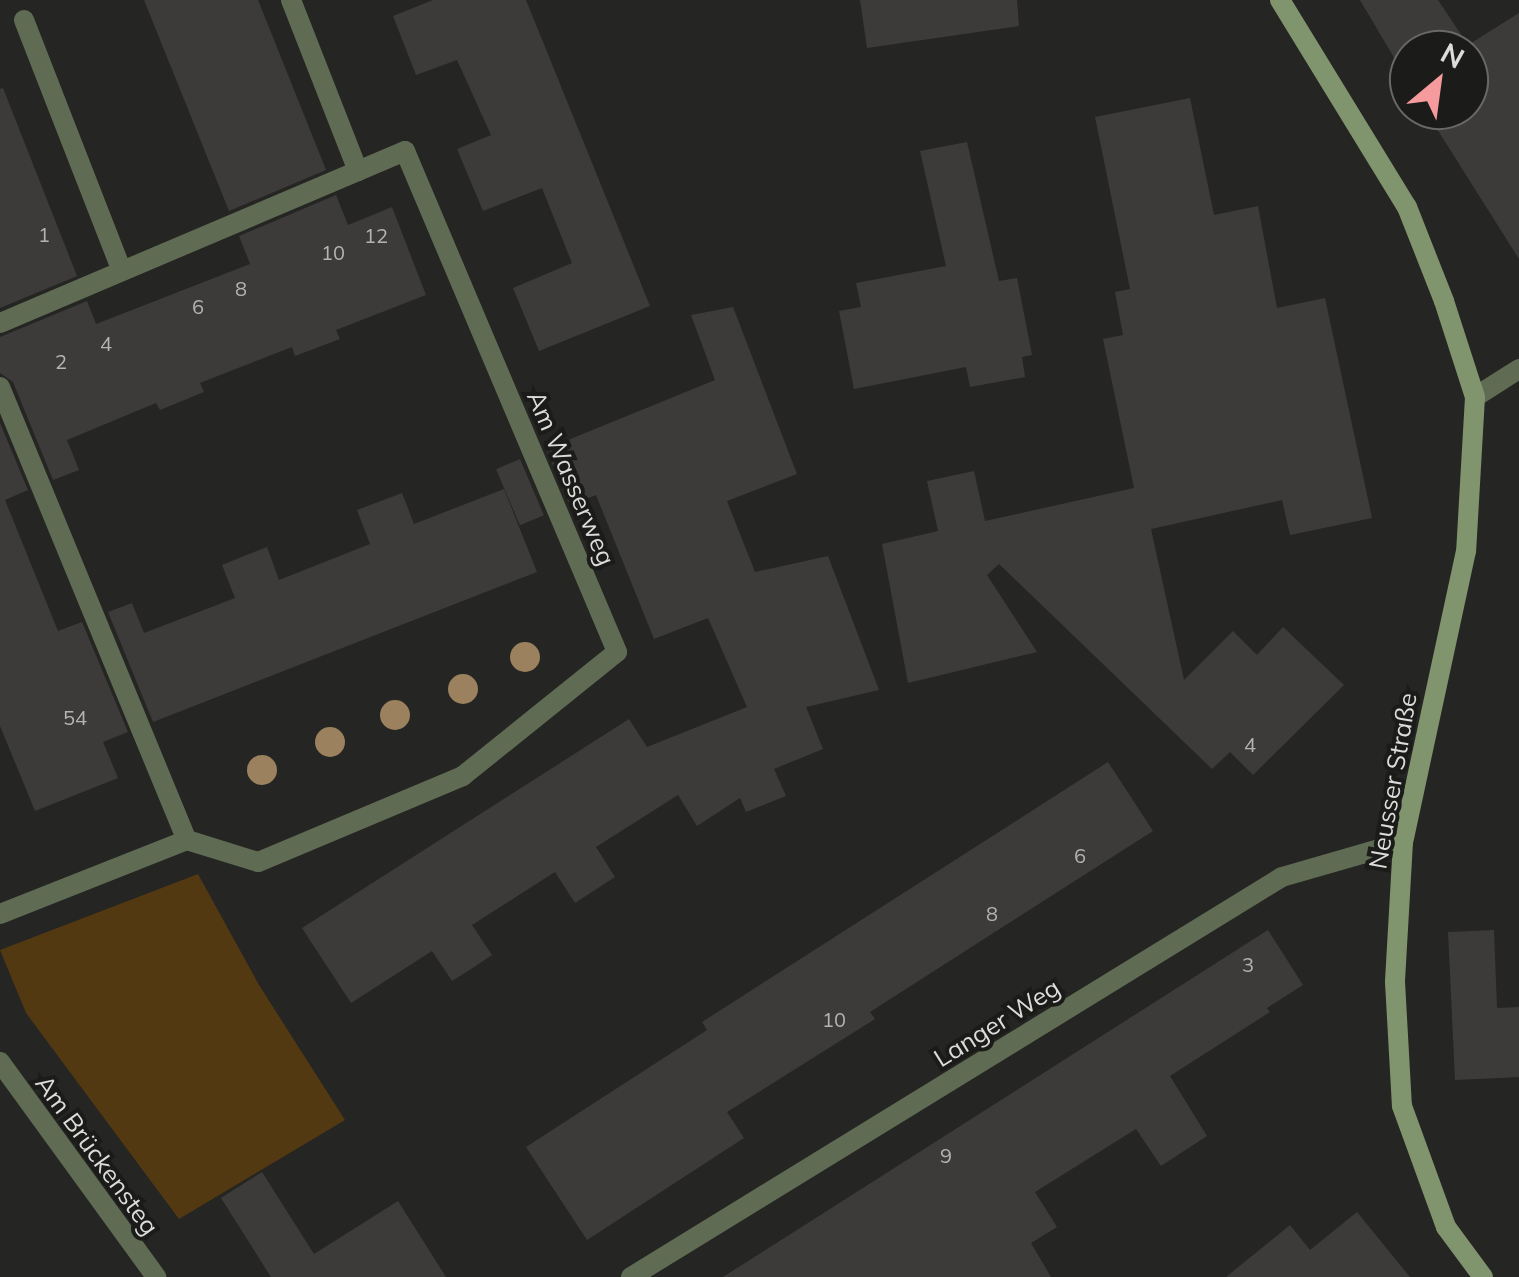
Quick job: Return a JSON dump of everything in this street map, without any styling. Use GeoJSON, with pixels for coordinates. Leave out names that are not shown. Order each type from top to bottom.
{"type":"FeatureCollection","features":[{"type":"Feature","properties":{"kind":"street"},"geometry":{"type":"LineString","coordinates":[[291,0],[358,171]]}},
{"type":"Feature","properties":{"kind":"street","name":"Neusser Straße"},"geometry":{"type":"LineString","coordinates":[[1280,0],[1407,207],[1475,398],[1466,551],[1403,842],[1395,982],[1402,1106],[1446,1226],[1483,1277]]}},
{"type":"Feature","properties":{"kind":"street"},"geometry":{"type":"LineString","coordinates":[[24,20],[122,271]]}},
{"type":"Feature","properties":{"kind":"street","name":"Am Wasserweg"},"geometry":{"type":"LineString","coordinates":[[0,323],[405,151],[617,652],[463,776],[258,862],[186,840]]}},
{"type":"Feature","properties":{"kind":"street"},"geometry":{"type":"LineString","coordinates":[[1475,398],[1519,370]]}},
{"type":"Feature","properties":{"kind":"street"},"geometry":{"type":"LineString","coordinates":[[0,386],[186,840],[0,914]]}},
{"type":"Feature","properties":{"kind":"street","name":"Langer Weg"},"geometry":{"type":"LineString","coordinates":[[630,1277],[1282,877],[1403,842]]}},
{"type":"Feature","properties":{"kind":"street","name":"Am Brückensteg"},"geometry":{"type":"LineString","coordinates":[[0,1062],[156,1277]]}},
{"type":"Feature","properties":{"kind":"shaded area"},"geometry":{"type":"Polygon","coordinates":[[[198,874],[259,985],[345,1120],[179,1219],[26,1013],[0,950],[198,874]]]}},
{"type":"Feature","properties":{"kind":"building"},"geometry":{"type":"Polygon","coordinates":[[[144,0],[258,0],[326,170],[229,211],[144,0]]]}},
{"type":"Feature","properties":{"kind":"building"},"geometry":{"type":"Polygon","coordinates":[[[433,0],[526,0],[650,306],[539,351],[513,288],[572,263],[542,188],[483,211],[457,149],[491,135],[457,60],[416,75],[393,16],[433,0]]]}},
{"type":"Feature","properties":{"kind":"building"},"geometry":{"type":"Polygon","coordinates":[[[860,0],[1017,0],[1019,26],[867,48],[860,0]]]}},
{"type":"Feature","properties":{"kind":"building"},"geometry":{"type":"Polygon","coordinates":[[[1360,0],[1438,0],[1458,30],[1389,30],[1389,49],[1360,0]]]}},
{"type":"Feature","properties":{"kind":"building"},"geometry":{"type":"Polygon","coordinates":[[[1519,13],[1519,259],[1438,130],[1489,130],[1489,32],[1519,13]]]}},
{"type":"Feature","properties":{"kind":"building"},"geometry":{"type":"Polygon","coordinates":[[[3,88],[77,276],[0,308],[0,89],[3,88]]]}},
{"type":"Feature","properties":{"kind":"building"},"geometry":{"type":"Polygon","coordinates":[[[1190,98],[1214,215],[1258,206],[1277,308],[1325,298],[1372,518],[1290,535],[1282,500],[1151,529],[1184,680],[1233,631],[1257,655],[1283,627],[1344,685],[1253,775],[1230,752],[1212,769],[999,564],[987,575],[1037,652],[908,683],[882,544],[938,531],[927,481],[974,471],[985,521],[1134,488],[1103,339],[1123,335],[1115,292],[1130,289],[1095,117],[1190,98]]]}},
{"type":"Feature","properties":{"kind":"building"},"geometry":{"type":"Polygon","coordinates":[[[967,142],[999,281],[1017,278],[1032,355],[1022,357],[1025,377],[970,387],[966,367],[854,389],[839,311],[861,307],[856,283],[946,266],[920,151],[967,142]]]}},
{"type":"Feature","properties":{"kind":"building"},"geometry":{"type":"Polygon","coordinates":[[[336,195],[348,225],[392,207],[426,295],[336,330],[340,339],[295,356],[292,347],[200,383],[204,392],[160,410],[156,403],[67,440],[79,470],[53,480],[13,382],[0,373],[0,337],[87,301],[96,324],[250,264],[239,236],[336,195]]]}},
{"type":"Feature","properties":{"kind":"building"},"geometry":{"type":"Polygon","coordinates":[[[733,307],[797,474],[727,501],[755,572],[828,556],[879,690],[806,707],[823,749],[774,769],[786,796],[746,812],[740,798],[697,826],[678,795],[596,847],[615,877],[575,903],[555,872],[472,925],[492,955],[471,969],[452,981],[432,951],[351,1003],[302,928],[629,719],[647,747],[747,707],[708,618],[654,639],[596,495],[570,505],[546,449],[715,380],[691,315],[733,307]]]}},
{"type":"Feature","properties":{"kind":"building"},"geometry":{"type":"Polygon","coordinates":[[[0,423],[28,490],[5,500],[58,631],[82,622],[128,732],[103,742],[118,778],[35,811],[0,726],[0,423]]]}},
{"type":"Feature","properties":{"kind":"building"},"geometry":{"type":"Polygon","coordinates":[[[520,459],[544,515],[520,525],[496,469],[520,459]]]}},
{"type":"Feature","properties":{"kind":"building"},"geometry":{"type":"Polygon","coordinates":[[[504,489],[537,572],[153,722],[108,612],[132,603],[144,633],[235,598],[222,565],[244,556],[267,547],[279,580],[370,544],[357,510],[402,493],[414,524],[504,489]]]}},
{"type":"Feature","properties":{"kind":"building"},"geometry":{"type":"Polygon","coordinates":[[[1108,762],[1153,831],[870,1012],[875,1019],[727,1112],[744,1138],[587,1240],[526,1147],[707,1030],[702,1022],[1108,762]]]}},
{"type":"Feature","properties":{"kind":"building"},"geometry":{"type":"Polygon","coordinates":[[[1268,930],[1303,985],[1267,1008],[1270,1012],[1170,1076],[1207,1136],[1161,1166],[1136,1129],[1035,1192],[1057,1227],[1031,1243],[1051,1277],[723,1277],[1268,930]]]}},
{"type":"Feature","properties":{"kind":"building"},"geometry":{"type":"Polygon","coordinates":[[[1494,930],[1497,1008],[1519,1007],[1519,1077],[1455,1080],[1448,932],[1494,930]]]}},
{"type":"Feature","properties":{"kind":"building"},"geometry":{"type":"Polygon","coordinates":[[[262,1172],[314,1254],[398,1201],[446,1277],[271,1277],[221,1198],[262,1172]]]}},
{"type":"Feature","properties":{"kind":"building"},"geometry":{"type":"Polygon","coordinates":[[[1357,1212],[1410,1277],[1226,1277],[1290,1225],[1310,1250],[1357,1212]]]}}]}
